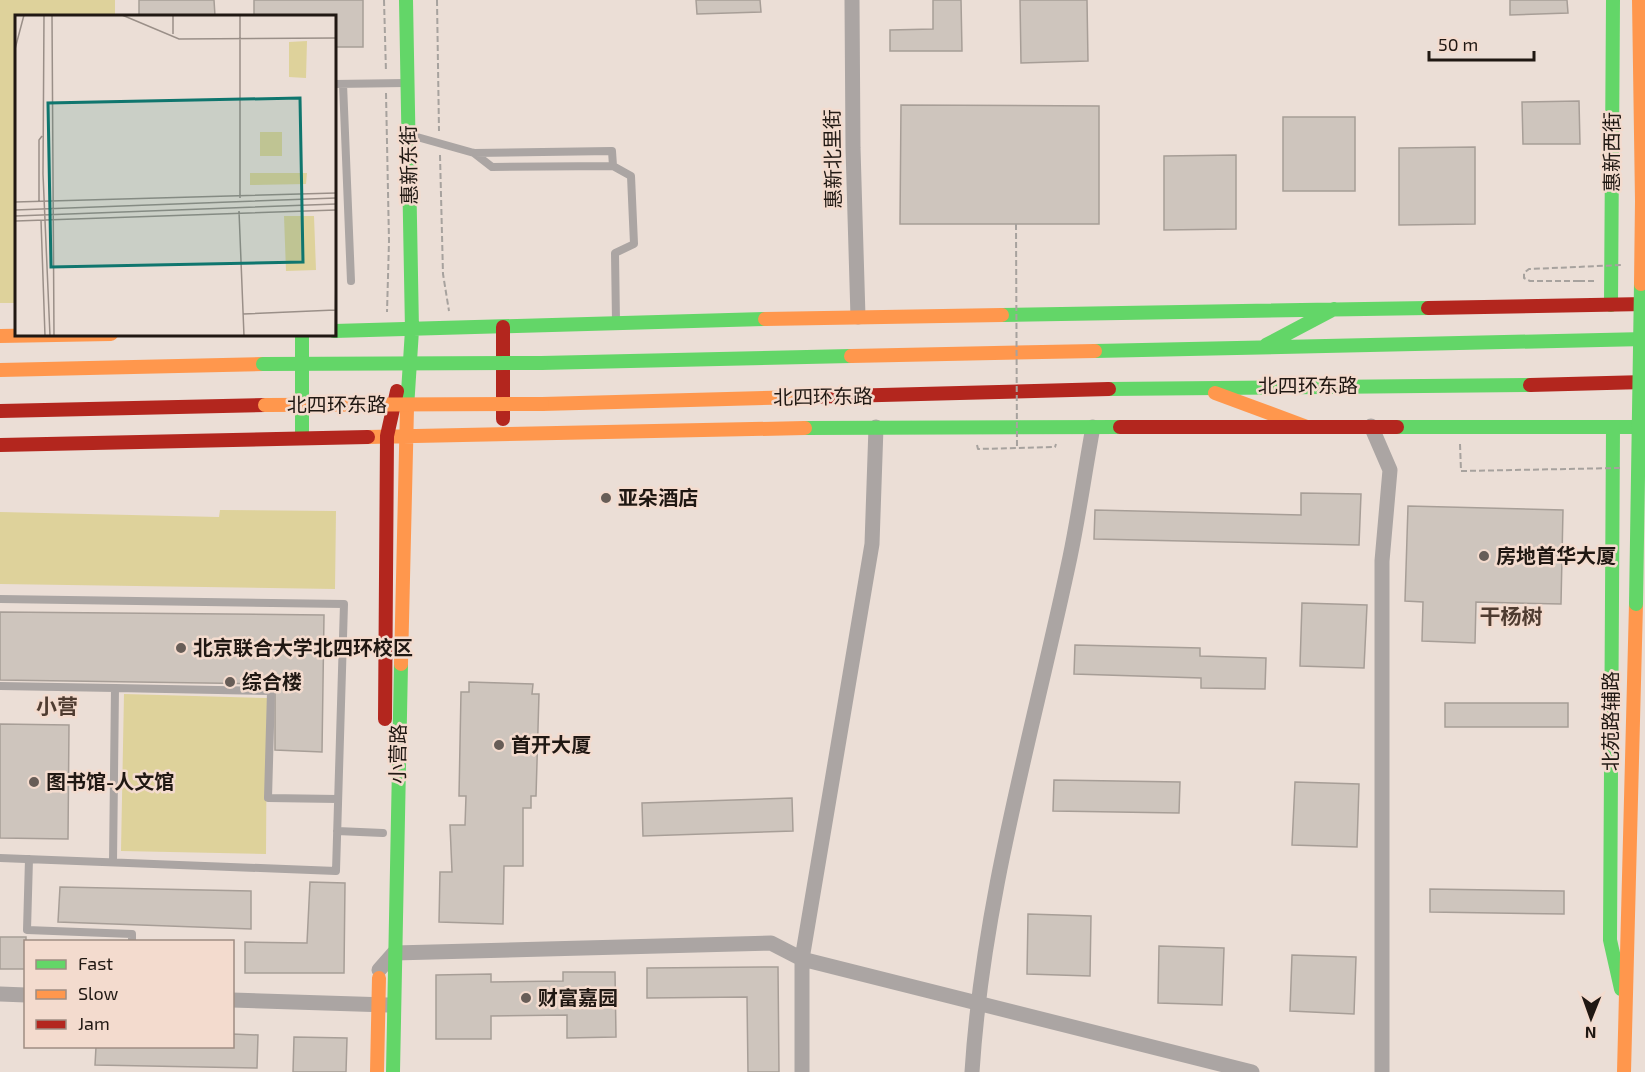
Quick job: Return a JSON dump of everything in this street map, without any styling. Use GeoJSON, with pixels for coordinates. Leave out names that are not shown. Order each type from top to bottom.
{"type":"FeatureCollection","features":[{"type":"Feature","properties":{"kind":"main road","name":"惠新东街"},"geometry":{"type":"LineString","coordinates":[[406,0],[412,330]]}},
{"type":"Feature","properties":{"kind":"main road","name":"惠新西街"},"geometry":{"type":"LineString","coordinates":[[1611,305],[1613,0]]}},
{"type":"Feature","properties":{"kind":"main road","name":"惠新西街"},"geometry":{"type":"LineString","coordinates":[[1626,1013],[1636,604],[1642,201],[1639,0]]}},
{"type":"Feature","properties":{"kind":"main road"},"geometry":{"type":"LineString","coordinates":[[1611,206],[1626,221],[1645,229]]}},
{"type":"Feature","properties":{"kind":"main road"},"geometry":{"type":"LineString","coordinates":[[336,331],[858,317],[1645,304]]}},
{"type":"Feature","properties":{"kind":"main road"},"geometry":{"type":"LineString","coordinates":[[1263,347],[1334,309]]}},
{"type":"Feature","properties":{"kind":"main road"},"geometry":{"type":"LineString","coordinates":[[502,433],[503,327]]}},
{"type":"Feature","properties":{"kind":"main road","name":"小营路"},"geometry":{"type":"LineString","coordinates":[[377,1072],[386,1005],[405,436],[412,330]]}},
{"type":"Feature","properties":{"kind":"main road","name":"小营路"},"geometry":{"type":"LineString","coordinates":[[385,737],[387,436],[412,330]]}},
{"type":"Feature","properties":{"kind":"main road"},"geometry":{"type":"LineString","coordinates":[[0,336],[15,336]]}},
{"type":"Feature","properties":{"kind":"main road"},"geometry":{"type":"LineString","coordinates":[[302,336],[302,437]]}},
{"type":"Feature","properties":{"kind":"main road","name":"北四环东路"},"geometry":{"type":"LineString","coordinates":[[0,370],[263,364],[541,363],[1645,339]]}},
{"type":"Feature","properties":{"kind":"main road","name":"北四环东路"},"geometry":{"type":"LineString","coordinates":[[0,411],[265,405],[542,404],[1200,387],[1645,382]]}},
{"type":"Feature","properties":{"kind":"main road"},"geometry":{"type":"LineString","coordinates":[[1200,387],[1307,427]]}},
{"type":"Feature","properties":{"kind":"main road","name":"北四环东路"},"geometry":{"type":"LineString","coordinates":[[0,445],[876,427],[1645,427]]}},
{"type":"Feature","properties":{"kind":"main road","name":"北苑路辅路"},"geometry":{"type":"LineString","coordinates":[[1613,427],[1610,940],[1626,1013]]}},
{"type":"Feature","properties":{"kind":"main road"},"geometry":{"type":"LineString","coordinates":[[1612,496],[1645,497]]}},
{"type":"Feature","properties":{"kind":"main road","name":"小营路"},"geometry":{"type":"LineString","coordinates":[[379,970],[386,1005],[393,1072]]}},
{"type":"Feature","properties":{"kind":"main road"},"geometry":{"type":"LineString","coordinates":[[1624,1072],[1626,1013]]}},
{"type":"Feature","properties":{"kind":"street","name":"惠新北里街"},"geometry":{"type":"LineString","coordinates":[[852,0],[853,148],[858,317]]}},
{"type":"Feature","properties":{"kind":"street"},"geometry":{"type":"LineString","coordinates":[[1371,426],[1390,470],[1382,561],[1382,1072]]}},
{"type":"Feature","properties":{"kind":"street"},"geometry":{"type":"LineString","coordinates":[[802,1072],[802,959],[872,544],[876,427]]}},
{"type":"Feature","properties":{"kind":"street"},"geometry":{"type":"LineString","coordinates":[[972,1072],[976,1004],[1000,861],[1070,556],[1093,427]]}},
{"type":"Feature","properties":{"kind":"street"},"geometry":{"type":"LineString","coordinates":[[379,970],[387,950],[771,943],[802,959],[1252,1072]]}},
{"type":"Feature","properties":{"kind":"street"},"geometry":{"type":"LineString","coordinates":[[0,994],[24,994]]}},
{"type":"Feature","properties":{"kind":"street"},"geometry":{"type":"LineString","coordinates":[[234,1000],[386,1005]]}},
{"type":"Feature","properties":{"kind":"lane"},"geometry":{"type":"LineString","coordinates":[[351,282],[339,84],[407,82]]}},
{"type":"Feature","properties":{"kind":"lane"},"geometry":{"type":"LineString","coordinates":[[408,134],[474,153],[612,151],[613,166]]}},
{"type":"Feature","properties":{"kind":"lane"},"geometry":{"type":"LineString","coordinates":[[474,153],[492,167],[613,166],[631,176],[634,244],[615,253],[616,324]]}},
{"type":"Feature","properties":{"kind":"lane"},"geometry":{"type":"LineString","coordinates":[[0,599],[344,604],[336,872],[0,858]]}},
{"type":"Feature","properties":{"kind":"lane"},"geometry":{"type":"LineString","coordinates":[[0,686],[271,691],[268,798],[338,799]]}},
{"type":"Feature","properties":{"kind":"lane"},"geometry":{"type":"LineString","coordinates":[[113,862],[115,688]]}},
{"type":"Feature","properties":{"kind":"lane"},"geometry":{"type":"LineString","coordinates":[[337,831],[383,833]]}},
{"type":"Feature","properties":{"kind":"lane"},"geometry":{"type":"LineString","coordinates":[[29,859],[27,930],[132,934],[132,940]]}},
{"type":"Feature","properties":{"kind":"path"},"geometry":{"type":"LineString","coordinates":[[384,0],[389,241],[386,331]]}},
{"type":"Feature","properties":{"kind":"path"},"geometry":{"type":"LineString","coordinates":[[437,0],[442,274],[452,328]]}},
{"type":"Feature","properties":{"kind":"path"},"geometry":{"type":"LineString","coordinates":[[1016,224],[1017,448]]}},
{"type":"Feature","properties":{"kind":"path"},"geometry":{"type":"LineString","coordinates":[[1579,281],[1530,281],[1524,278],[1524,273],[1529,269],[1627,265]]}},
{"type":"Feature","properties":{"kind":"path"},"geometry":{"type":"LineString","coordinates":[[1459,426],[1461,471],[1623,468]]}},
{"type":"Feature","properties":{"kind":"path"},"geometry":{"type":"LineString","coordinates":[[978,449],[1055,447]]}},
{"type":"Feature","properties":{"kind":"shaded area"},"geometry":{"type":"Polygon","coordinates":[[[0,0],[115,0],[115,15],[15,15],[15,303],[0,303],[0,0]]]}},
{"type":"Feature","properties":{"kind":"shaded area"},"geometry":{"type":"Polygon","coordinates":[[[220,510],[336,511],[335,589],[0,584],[0,512],[219,517],[220,510]]]}},
{"type":"Feature","properties":{"kind":"shaded area"},"geometry":{"type":"Polygon","coordinates":[[[124,694],[267,698],[266,854],[121,851],[124,694]]]}},
{"type":"Feature","properties":{"kind":"building"},"geometry":{"type":"Polygon","coordinates":[[[139,0],[214,0],[215,15],[139,15],[139,0]]]}},
{"type":"Feature","properties":{"kind":"building"},"geometry":{"type":"Polygon","coordinates":[[[254,0],[363,0],[363,47],[336,47],[336,15],[254,15],[254,0]]]}},
{"type":"Feature","properties":{"kind":"building"},"geometry":{"type":"Polygon","coordinates":[[[696,0],[760,0],[761,12],[697,14],[696,0]]]}},
{"type":"Feature","properties":{"kind":"building"},"geometry":{"type":"Polygon","coordinates":[[[933,0],[961,0],[962,51],[890,51],[890,30],[933,29],[933,0]]]}},
{"type":"Feature","properties":{"kind":"building"},"geometry":{"type":"Polygon","coordinates":[[[1020,0],[1087,0],[1088,61],[1021,63],[1020,0]]]}},
{"type":"Feature","properties":{"kind":"building"},"geometry":{"type":"Polygon","coordinates":[[[1510,0],[1567,0],[1568,13],[1510,15],[1510,0]]]}},
{"type":"Feature","properties":{"kind":"building"},"geometry":{"type":"Polygon","coordinates":[[[1579,101],[1580,144],[1523,144],[1522,102],[1579,101]]]}},
{"type":"Feature","properties":{"kind":"building"},"geometry":{"type":"Polygon","coordinates":[[[901,105],[1099,106],[1099,224],[900,224],[901,105]]]}},
{"type":"Feature","properties":{"kind":"building"},"geometry":{"type":"Polygon","coordinates":[[[1283,117],[1355,117],[1355,191],[1283,191],[1283,117]]]}},
{"type":"Feature","properties":{"kind":"building"},"geometry":{"type":"Polygon","coordinates":[[[1475,147],[1475,224],[1399,225],[1399,148],[1475,147]]]}},
{"type":"Feature","properties":{"kind":"building"},"geometry":{"type":"Polygon","coordinates":[[[1236,155],[1236,229],[1164,230],[1164,156],[1236,155]]]}},
{"type":"Feature","properties":{"kind":"building"},"geometry":{"type":"Polygon","coordinates":[[[1301,493],[1361,494],[1359,545],[1094,539],[1095,510],[1301,515],[1301,493]]]}},
{"type":"Feature","properties":{"kind":"building","name":"房地首华大厦"},"geometry":{"type":"Polygon","coordinates":[[[1408,506],[1563,510],[1561,604],[1476,602],[1475,643],[1422,641],[1423,602],[1405,601],[1408,506]]]}},
{"type":"Feature","properties":{"kind":"building"},"geometry":{"type":"Polygon","coordinates":[[[1302,603],[1367,605],[1364,668],[1300,666],[1302,603]]]}},
{"type":"Feature","properties":{"kind":"building","name":"综合楼"},"geometry":{"type":"Polygon","coordinates":[[[0,612],[324,615],[322,752],[275,750],[275,684],[0,680],[0,612]]]}},
{"type":"Feature","properties":{"kind":"building"},"geometry":{"type":"Polygon","coordinates":[[[1075,645],[1200,648],[1200,656],[1266,658],[1265,689],[1201,688],[1201,678],[1074,674],[1075,645]]]}},
{"type":"Feature","properties":{"kind":"building"},"geometry":{"type":"Polygon","coordinates":[[[469,682],[533,684],[532,694],[539,694],[536,796],[531,796],[531,808],[523,808],[523,866],[504,866],[503,924],[439,922],[440,872],[452,872],[450,825],[465,825],[466,796],[459,796],[461,692],[469,692],[469,682]]]}},
{"type":"Feature","properties":{"kind":"building"},"geometry":{"type":"Polygon","coordinates":[[[1445,703],[1568,703],[1568,727],[1445,727],[1445,703]]]}},
{"type":"Feature","properties":{"kind":"building","name":"图书馆-人文馆"},"geometry":{"type":"Polygon","coordinates":[[[0,724],[69,725],[68,839],[0,838],[0,724]]]}},
{"type":"Feature","properties":{"kind":"building"},"geometry":{"type":"Polygon","coordinates":[[[1054,780],[1180,782],[1179,813],[1053,811],[1054,780]]]}},
{"type":"Feature","properties":{"kind":"building"},"geometry":{"type":"Polygon","coordinates":[[[1295,782],[1359,784],[1357,847],[1292,845],[1295,782]]]}},
{"type":"Feature","properties":{"kind":"building"},"geometry":{"type":"Polygon","coordinates":[[[792,798],[793,831],[643,836],[642,803],[792,798]]]}},
{"type":"Feature","properties":{"kind":"building"},"geometry":{"type":"Polygon","coordinates":[[[310,882],[345,883],[344,973],[245,973],[245,942],[307,943],[310,882]]]}},
{"type":"Feature","properties":{"kind":"building"},"geometry":{"type":"Polygon","coordinates":[[[60,887],[251,891],[251,929],[58,922],[60,887]]]}},
{"type":"Feature","properties":{"kind":"building"},"geometry":{"type":"Polygon","coordinates":[[[1430,889],[1564,891],[1564,914],[1430,912],[1430,889]]]}},
{"type":"Feature","properties":{"kind":"building"},"geometry":{"type":"Polygon","coordinates":[[[1028,914],[1091,916],[1090,976],[1027,974],[1028,914]]]}},
{"type":"Feature","properties":{"kind":"building"},"geometry":{"type":"Polygon","coordinates":[[[0,937],[26,937],[24,940],[24,969],[0,969],[0,937]]]}},
{"type":"Feature","properties":{"kind":"building"},"geometry":{"type":"Polygon","coordinates":[[[1159,946],[1224,948],[1222,1005],[1158,1003],[1159,946]]]}},
{"type":"Feature","properties":{"kind":"building"},"geometry":{"type":"Polygon","coordinates":[[[1292,955],[1356,957],[1354,1014],[1290,1011],[1292,955]]]}},
{"type":"Feature","properties":{"kind":"building"},"geometry":{"type":"Polygon","coordinates":[[[778,967],[779,1072],[748,1072],[747,997],[647,998],[647,968],[778,967]]]}},
{"type":"Feature","properties":{"kind":"building","name":"财富嘉园"},"geometry":{"type":"Polygon","coordinates":[[[563,972],[615,972],[616,1037],[567,1038],[567,1015],[491,1016],[491,1039],[436,1039],[436,975],[491,974],[491,982],[563,981],[563,972]]]}},
{"type":"Feature","properties":{"kind":"building"},"geometry":{"type":"Polygon","coordinates":[[[234,1034],[258,1035],[257,1068],[95,1065],[96,1048],[234,1048],[234,1034]]]}},
{"type":"Feature","properties":{"kind":"building"},"geometry":{"type":"Polygon","coordinates":[[[294,1037],[347,1038],[346,1072],[293,1072],[294,1037]]]}},
{"type":"Feature","properties":{"kind":"traffic: fast"},"geometry":{"type":"LineString","coordinates":[[406,0],[412,330],[407,408]]}},
{"type":"Feature","properties":{"kind":"traffic: fast"},"geometry":{"type":"LineString","coordinates":[[1611,305],[1613,0]]}},
{"type":"Feature","properties":{"kind":"traffic: fast"},"geometry":{"type":"LineString","coordinates":[[1636,604],[1641,284]]}},
{"type":"Feature","properties":{"kind":"traffic: fast"},"geometry":{"type":"LineString","coordinates":[[1002,315],[1428,308]]}},
{"type":"Feature","properties":{"kind":"traffic: fast"},"geometry":{"type":"LineString","coordinates":[[1266,345],[1334,309]]}},
{"type":"Feature","properties":{"kind":"traffic: fast"},"geometry":{"type":"LineString","coordinates":[[336,331],[765,319]]}},
{"type":"Feature","properties":{"kind":"traffic: fast"},"geometry":{"type":"LineString","coordinates":[[302,336],[302,437]]}},
{"type":"Feature","properties":{"kind":"traffic: fast"},"geometry":{"type":"LineString","coordinates":[[1095,351],[1645,339]]}},
{"type":"Feature","properties":{"kind":"traffic: fast"},"geometry":{"type":"LineString","coordinates":[[541,363],[851,356]]}},
{"type":"Feature","properties":{"kind":"traffic: fast"},"geometry":{"type":"LineString","coordinates":[[263,364],[541,363]]}},
{"type":"Feature","properties":{"kind":"traffic: fast"},"geometry":{"type":"LineString","coordinates":[[1109,389],[1530,385]]}},
{"type":"Feature","properties":{"kind":"traffic: fast"},"geometry":{"type":"LineString","coordinates":[[805,428],[1120,427]]}},
{"type":"Feature","properties":{"kind":"traffic: fast"},"geometry":{"type":"LineString","coordinates":[[1397,427],[1645,427]]}},
{"type":"Feature","properties":{"kind":"traffic: fast"},"geometry":{"type":"LineString","coordinates":[[1613,427],[1610,940],[1621,989]]}},
{"type":"Feature","properties":{"kind":"traffic: fast"},"geometry":{"type":"LineString","coordinates":[[393,1072],[401,664]]}},
{"type":"Feature","properties":{"kind":"traffic: slow"},"geometry":{"type":"LineString","coordinates":[[1639,0],[1642,201]]}},
{"type":"Feature","properties":{"kind":"traffic: slow"},"geometry":{"type":"LineString","coordinates":[[1641,284],[1642,201]]}},
{"type":"Feature","properties":{"kind":"traffic: slow"},"geometry":{"type":"LineString","coordinates":[[765,319],[1002,315]]}},
{"type":"Feature","properties":{"kind":"traffic: slow"},"geometry":{"type":"LineString","coordinates":[[0,336],[15,336]]}},
{"type":"Feature","properties":{"kind":"traffic: slow"},"geometry":{"type":"LineString","coordinates":[[851,356],[1095,351]]}},
{"type":"Feature","properties":{"kind":"traffic: slow"},"geometry":{"type":"LineString","coordinates":[[0,370],[263,364]]}},
{"type":"Feature","properties":{"kind":"traffic: slow"},"geometry":{"type":"LineString","coordinates":[[1215,393],[1307,427]]}},
{"type":"Feature","properties":{"kind":"traffic: slow"},"geometry":{"type":"LineString","coordinates":[[542,404],[804,397]]}},
{"type":"Feature","properties":{"kind":"traffic: slow"},"geometry":{"type":"LineString","coordinates":[[265,405],[542,404]]}},
{"type":"Feature","properties":{"kind":"traffic: slow"},"geometry":{"type":"LineString","coordinates":[[401,664],[407,408]]}},
{"type":"Feature","properties":{"kind":"traffic: slow"},"geometry":{"type":"LineString","coordinates":[[368,437],[805,428]]}},
{"type":"Feature","properties":{"kind":"traffic: slow"},"geometry":{"type":"LineString","coordinates":[[1624,1072],[1636,604]]}},
{"type":"Feature","properties":{"kind":"traffic: slow"},"geometry":{"type":"LineString","coordinates":[[377,1072],[379,978]]}},
{"type":"Feature","properties":{"kind":"traffic: jam"},"geometry":{"type":"LineString","coordinates":[[1428,308],[1645,304]]}},
{"type":"Feature","properties":{"kind":"traffic: jam"},"geometry":{"type":"LineString","coordinates":[[503,327],[503,419]]}},
{"type":"Feature","properties":{"kind":"traffic: jam"},"geometry":{"type":"LineString","coordinates":[[1530,385],[1645,382]]}},
{"type":"Feature","properties":{"kind":"traffic: jam"},"geometry":{"type":"LineString","coordinates":[[804,397],[1109,389]]}},
{"type":"Feature","properties":{"kind":"traffic: jam"},"geometry":{"type":"LineString","coordinates":[[385,719],[387,436],[397,391]]}},
{"type":"Feature","properties":{"kind":"traffic: jam"},"geometry":{"type":"LineString","coordinates":[[0,411],[265,405]]}},
{"type":"Feature","properties":{"kind":"traffic: jam"},"geometry":{"type":"LineString","coordinates":[[1120,427],[1397,427]]}},
{"type":"Feature","properties":{"kind":"traffic: jam"},"geometry":{"type":"LineString","coordinates":[[0,445],[368,437]]}},
{"type":"Feature","properties":{"kind":"place","name":"亚朵酒店"},"geometry":{"type":"Point","coordinates":[606,498]}},
{"type":"Feature","properties":{"kind":"place","name":"房地首华大厦"},"geometry":{"type":"Point","coordinates":[1484,556]}},
{"type":"Feature","properties":{"kind":"place","name":"北京联合大学北四环校区"},"geometry":{"type":"Point","coordinates":[181,648]}},
{"type":"Feature","properties":{"kind":"place","name":"综合楼"},"geometry":{"type":"Point","coordinates":[230,682]}},
{"type":"Feature","properties":{"kind":"place","name":"首开大厦"},"geometry":{"type":"Point","coordinates":[499,745]}},
{"type":"Feature","properties":{"kind":"place","name":"图书馆-人文馆"},"geometry":{"type":"Point","coordinates":[34,782]}},
{"type":"Feature","properties":{"kind":"place","name":"财富嘉园"},"geometry":{"type":"Point","coordinates":[526,998]}},
{"type":"Feature","properties":{"kind":"district","name":"干杨树"},"geometry":{"type":"Point","coordinates":[1511,617]}},
{"type":"Feature","properties":{"kind":"district","name":"小营"},"geometry":{"type":"Point","coordinates":[57,707]}}]}
